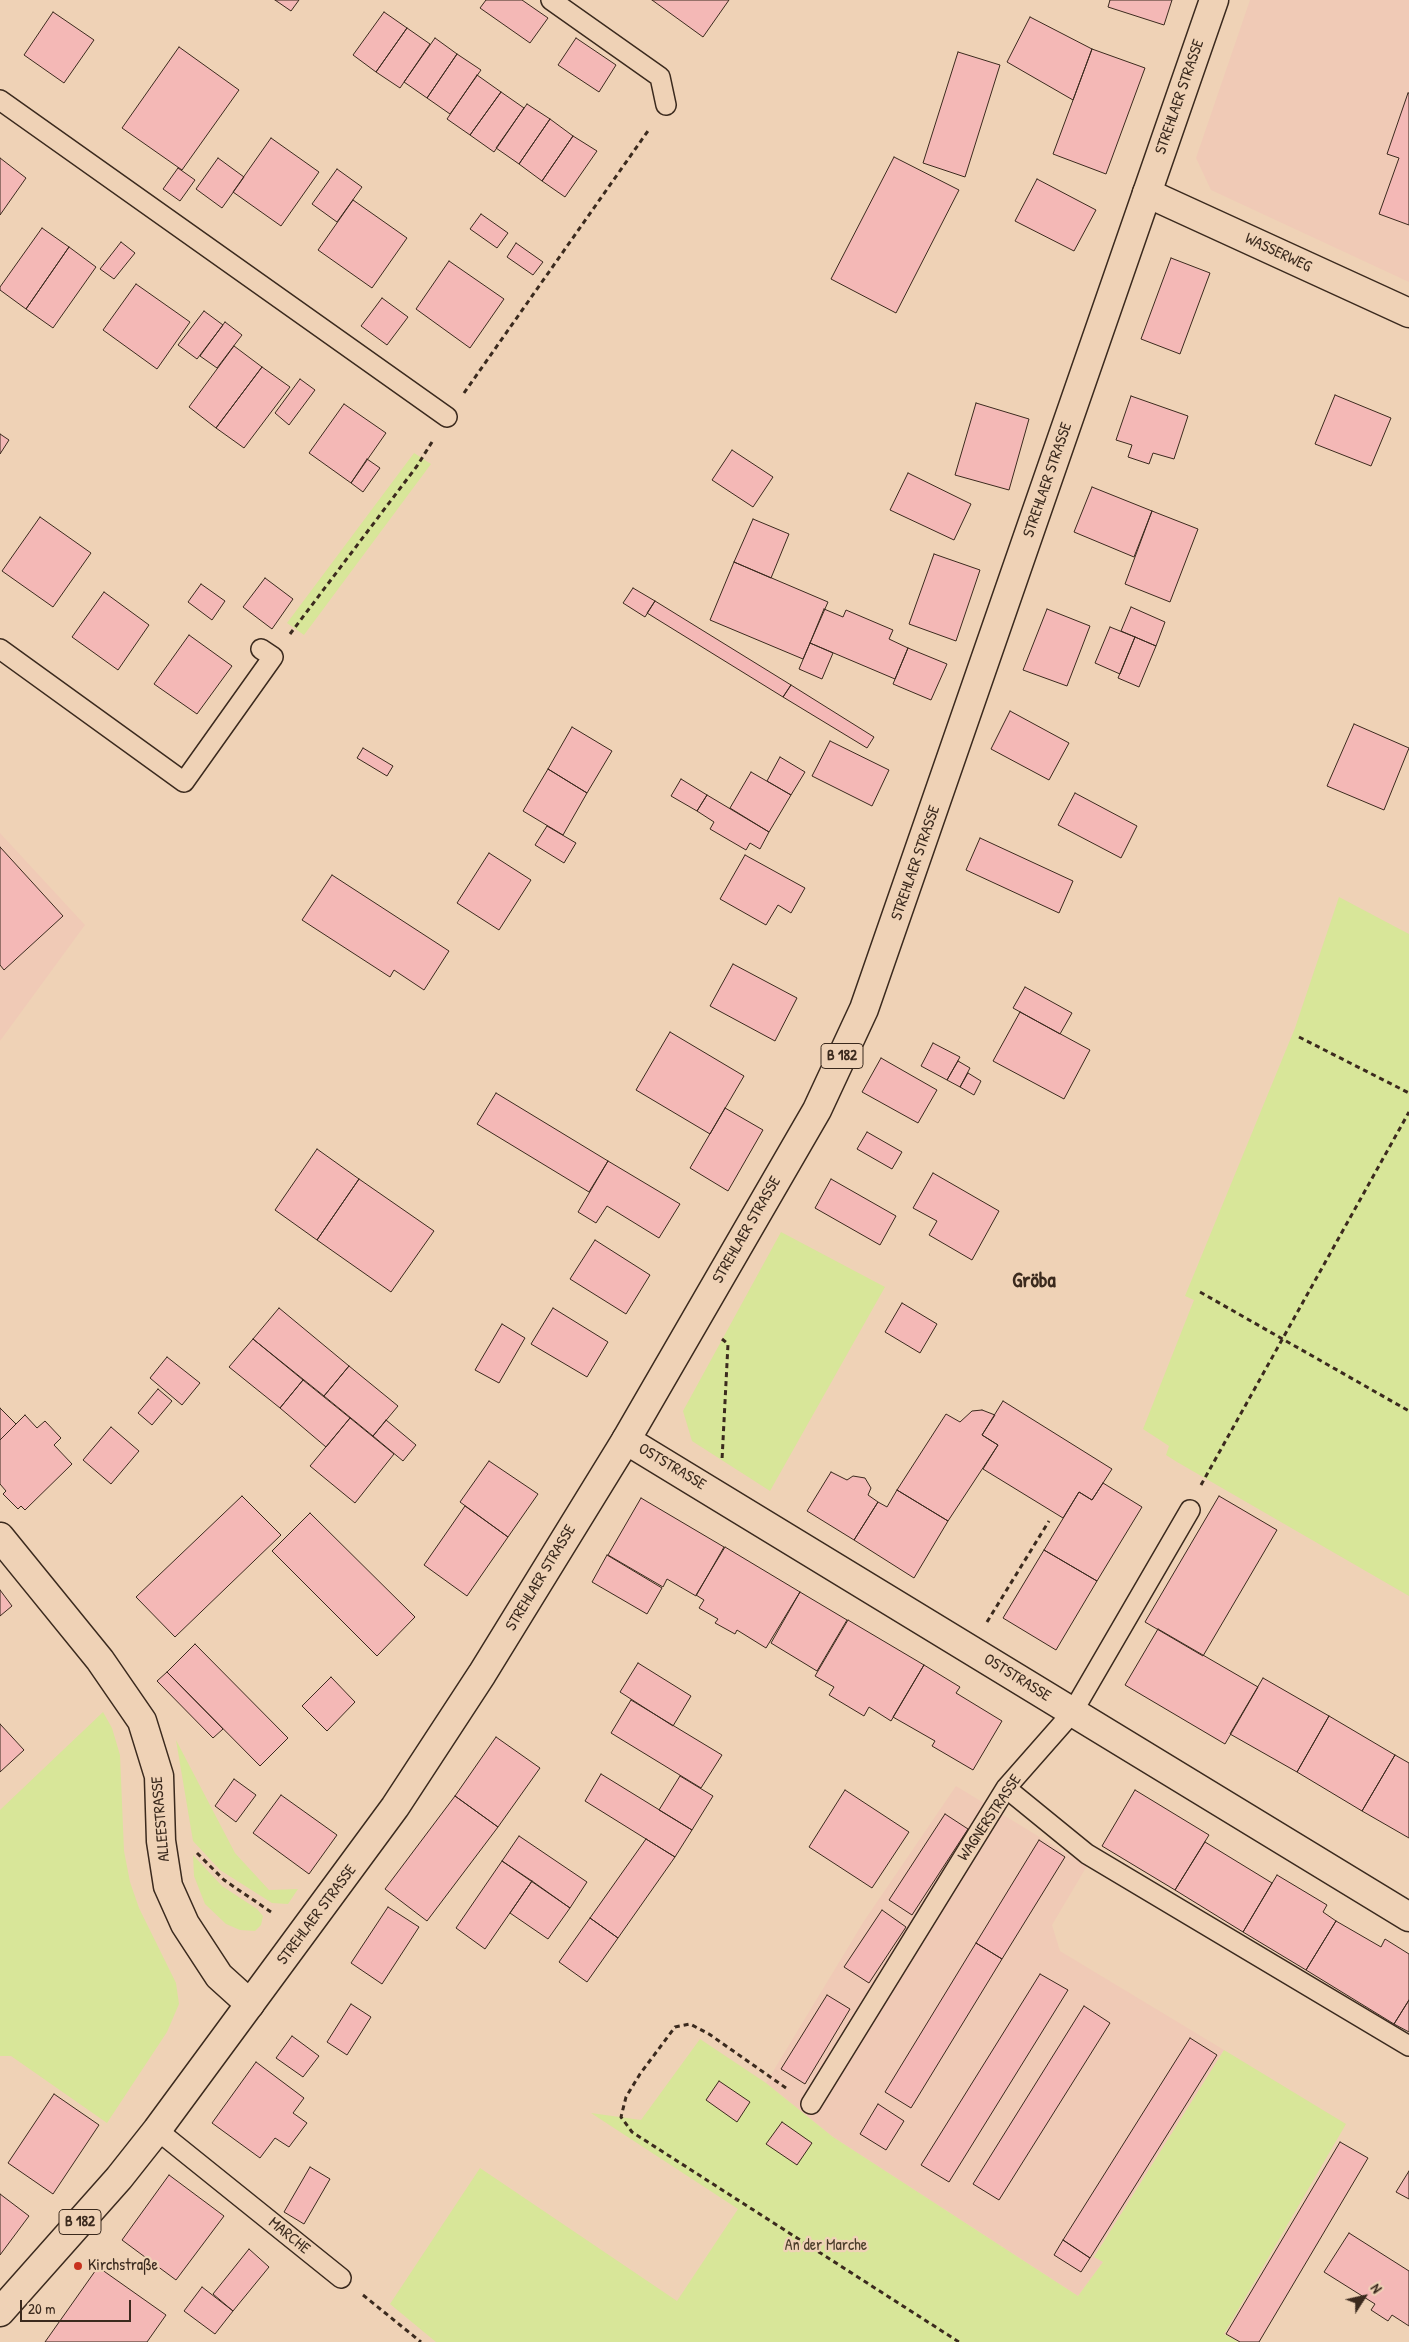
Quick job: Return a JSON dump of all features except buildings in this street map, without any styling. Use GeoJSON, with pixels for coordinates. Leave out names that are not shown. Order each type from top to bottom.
{"type":"FeatureCollection","features":[{"type":"Feature","properties":{"kind":"main road","name":"STREHLAER STRASSE"},"geometry":{"type":"LineString","coordinates":[[0,2312],[119,2178],[157,2130],[304,1934],[396,1807],[482,1674],[626,1440],[817,1110],[864,1010],[1214,0]]}},
{"type":"Feature","properties":{"kind":"main road","name":"WASSERWEG"},"geometry":{"type":"LineString","coordinates":[[1147,193],[1409,313]]}},
{"type":"Feature","properties":{"kind":"main road","name":"OSTSTRASSE"},"geometry":{"type":"LineString","coordinates":[[626,1440],[1409,1917]]}},
{"type":"Feature","properties":{"kind":"main road","name":"ALLEESTRASSE"},"geometry":{"type":"LineString","coordinates":[[0,1537],[100,1660],[142,1721],[159,1776],[161,1841],[168,1886],[185,1924],[219,1976],[250,2004]]}},
{"type":"Feature","properties":{"kind":"lane"},"geometry":{"type":"LineString","coordinates":[[551,0],[660,77],[666,105]]}},
{"type":"Feature","properties":{"kind":"lane"},"geometry":{"type":"LineString","coordinates":[[0,100],[448,417]]}},
{"type":"Feature","properties":{"kind":"lane"},"geometry":{"type":"LineString","coordinates":[[0,649],[184,782],[267,653]]}},
{"type":"Feature","properties":{"kind":"lane","name":"WAGNERSTRASSE"},"geometry":{"type":"LineString","coordinates":[[811,2104],[1006,1788],[1072,1713],[1190,1510]]}},
{"type":"Feature","properties":{"kind":"lane"},"geometry":{"type":"LineString","coordinates":[[1006,1788],[1087,1854],[1409,2046]]}},
{"type":"Feature","properties":{"kind":"lane","name":"MARCHE"},"geometry":{"type":"LineString","coordinates":[[157,2130],[341,2278]]}},
{"type":"Feature","properties":{"kind":"path"},"geometry":{"type":"LineString","coordinates":[[267,653],[417,466],[448,417],[666,105]]}},
{"type":"Feature","properties":{"kind":"path"},"geometry":{"type":"LineString","coordinates":[[1299,1037],[1409,1093]]}},
{"type":"Feature","properties":{"kind":"path"},"geometry":{"type":"LineString","coordinates":[[1190,1510],[1200,1486],[1409,1112]]}},
{"type":"Feature","properties":{"kind":"path"},"geometry":{"type":"LineString","coordinates":[[1200,1292],[1409,1411]]}},
{"type":"Feature","properties":{"kind":"path"},"geometry":{"type":"LineString","coordinates":[[695,1321],[728,1344],[721,1497]]}},
{"type":"Feature","properties":{"kind":"path"},"geometry":{"type":"LineString","coordinates":[[970,1649],[1049,1521]]}},
{"type":"Feature","properties":{"kind":"path"},"geometry":{"type":"LineString","coordinates":[[161,1841],[194,1850],[224,1880],[304,1934]]}},
{"type":"Feature","properties":{"kind":"path"},"geometry":{"type":"LineString","coordinates":[[811,2104],[708,2034],[690,2024],[675,2027],[640,2074],[626,2097],[621,2117],[632,2132],[959,2342]]}},
{"type":"Feature","properties":{"kind":"path"},"geometry":{"type":"LineString","coordinates":[[341,2278],[421,2342]]}},
{"type":"Feature","properties":{"kind":"shaded area"},"geometry":{"type":"Polygon","coordinates":[[[1250,0],[1409,0],[1409,282],[1211,190],[1196,158],[1250,0]]]}},
{"type":"Feature","properties":{"kind":"shaded area"},"geometry":{"type":"Polygon","coordinates":[[[0,833],[85,925],[0,1041],[0,833]]]}},
{"type":"Feature","properties":{"kind":"shaded area"},"geometry":{"type":"Polygon","coordinates":[[[956,1786],[1087,1866],[1052,1925],[1060,1951],[1224,2050],[1094,2256],[1103,2262],[1078,2296],[833,2137],[766,2083],[864,1921],[956,1786]]]}},
{"type":"Feature","properties":{"kind":"green space"},"geometry":{"type":"Polygon","coordinates":[[[414,453],[431,464],[304,635],[287,623],[414,453]]]}},
{"type":"Feature","properties":{"kind":"green space"},"geometry":{"type":"Polygon","coordinates":[[[1339,897],[1409,934],[1409,1596],[1177,1462],[1166,1455],[1169,1446],[1143,1429],[1194,1300],[1185,1296],[1295,1028],[1339,897]]]}},
{"type":"Feature","properties":{"kind":"green space"},"geometry":{"type":"Polygon","coordinates":[[[781,1232],[885,1287],[770,1491],[692,1441],[683,1411],[781,1232]]]}},
{"type":"Feature","properties":{"kind":"green space"},"geometry":{"type":"Polygon","coordinates":[[[103,1712],[112,1728],[120,1755],[124,1851],[130,1882],[139,1908],[176,1983],[179,2004],[167,2032],[107,2123],[11,2056],[0,2056],[0,1810],[103,1712]]]}},
{"type":"Feature","properties":{"kind":"green space"},"geometry":{"type":"Polygon","coordinates":[[[176,1740],[235,1853],[269,1890],[298,1889],[288,1904],[272,1903],[220,1870],[193,1841],[176,1740]]]}},
{"type":"Feature","properties":{"kind":"green space"},"geometry":{"type":"Polygon","coordinates":[[[193,1855],[222,1886],[257,1909],[263,1916],[261,1925],[255,1931],[240,1930],[226,1924],[205,1904],[194,1876],[193,1855]]]}},
{"type":"Feature","properties":{"kind":"green space","name":"An der Marche"},"geometry":{"type":"Polygon","coordinates":[[[700,2039],[766,2083],[833,2137],[1078,2296],[1103,2262],[1094,2257],[1224,2050],[1346,2124],[1224,2334],[1238,2342],[436,2342],[390,2304],[480,2168],[677,2301],[738,2209],[591,2113],[641,2120],[700,2039]]]}},
{"type":"Feature","properties":{"kind":"place","name":"Kirchstraße"},"geometry":{"type":"Point","coordinates":[78,2266]}},
{"type":"Feature","properties":{"kind":"district","name":"Gröba"},"geometry":{"type":"Point","coordinates":[1034,1281]}}]}
